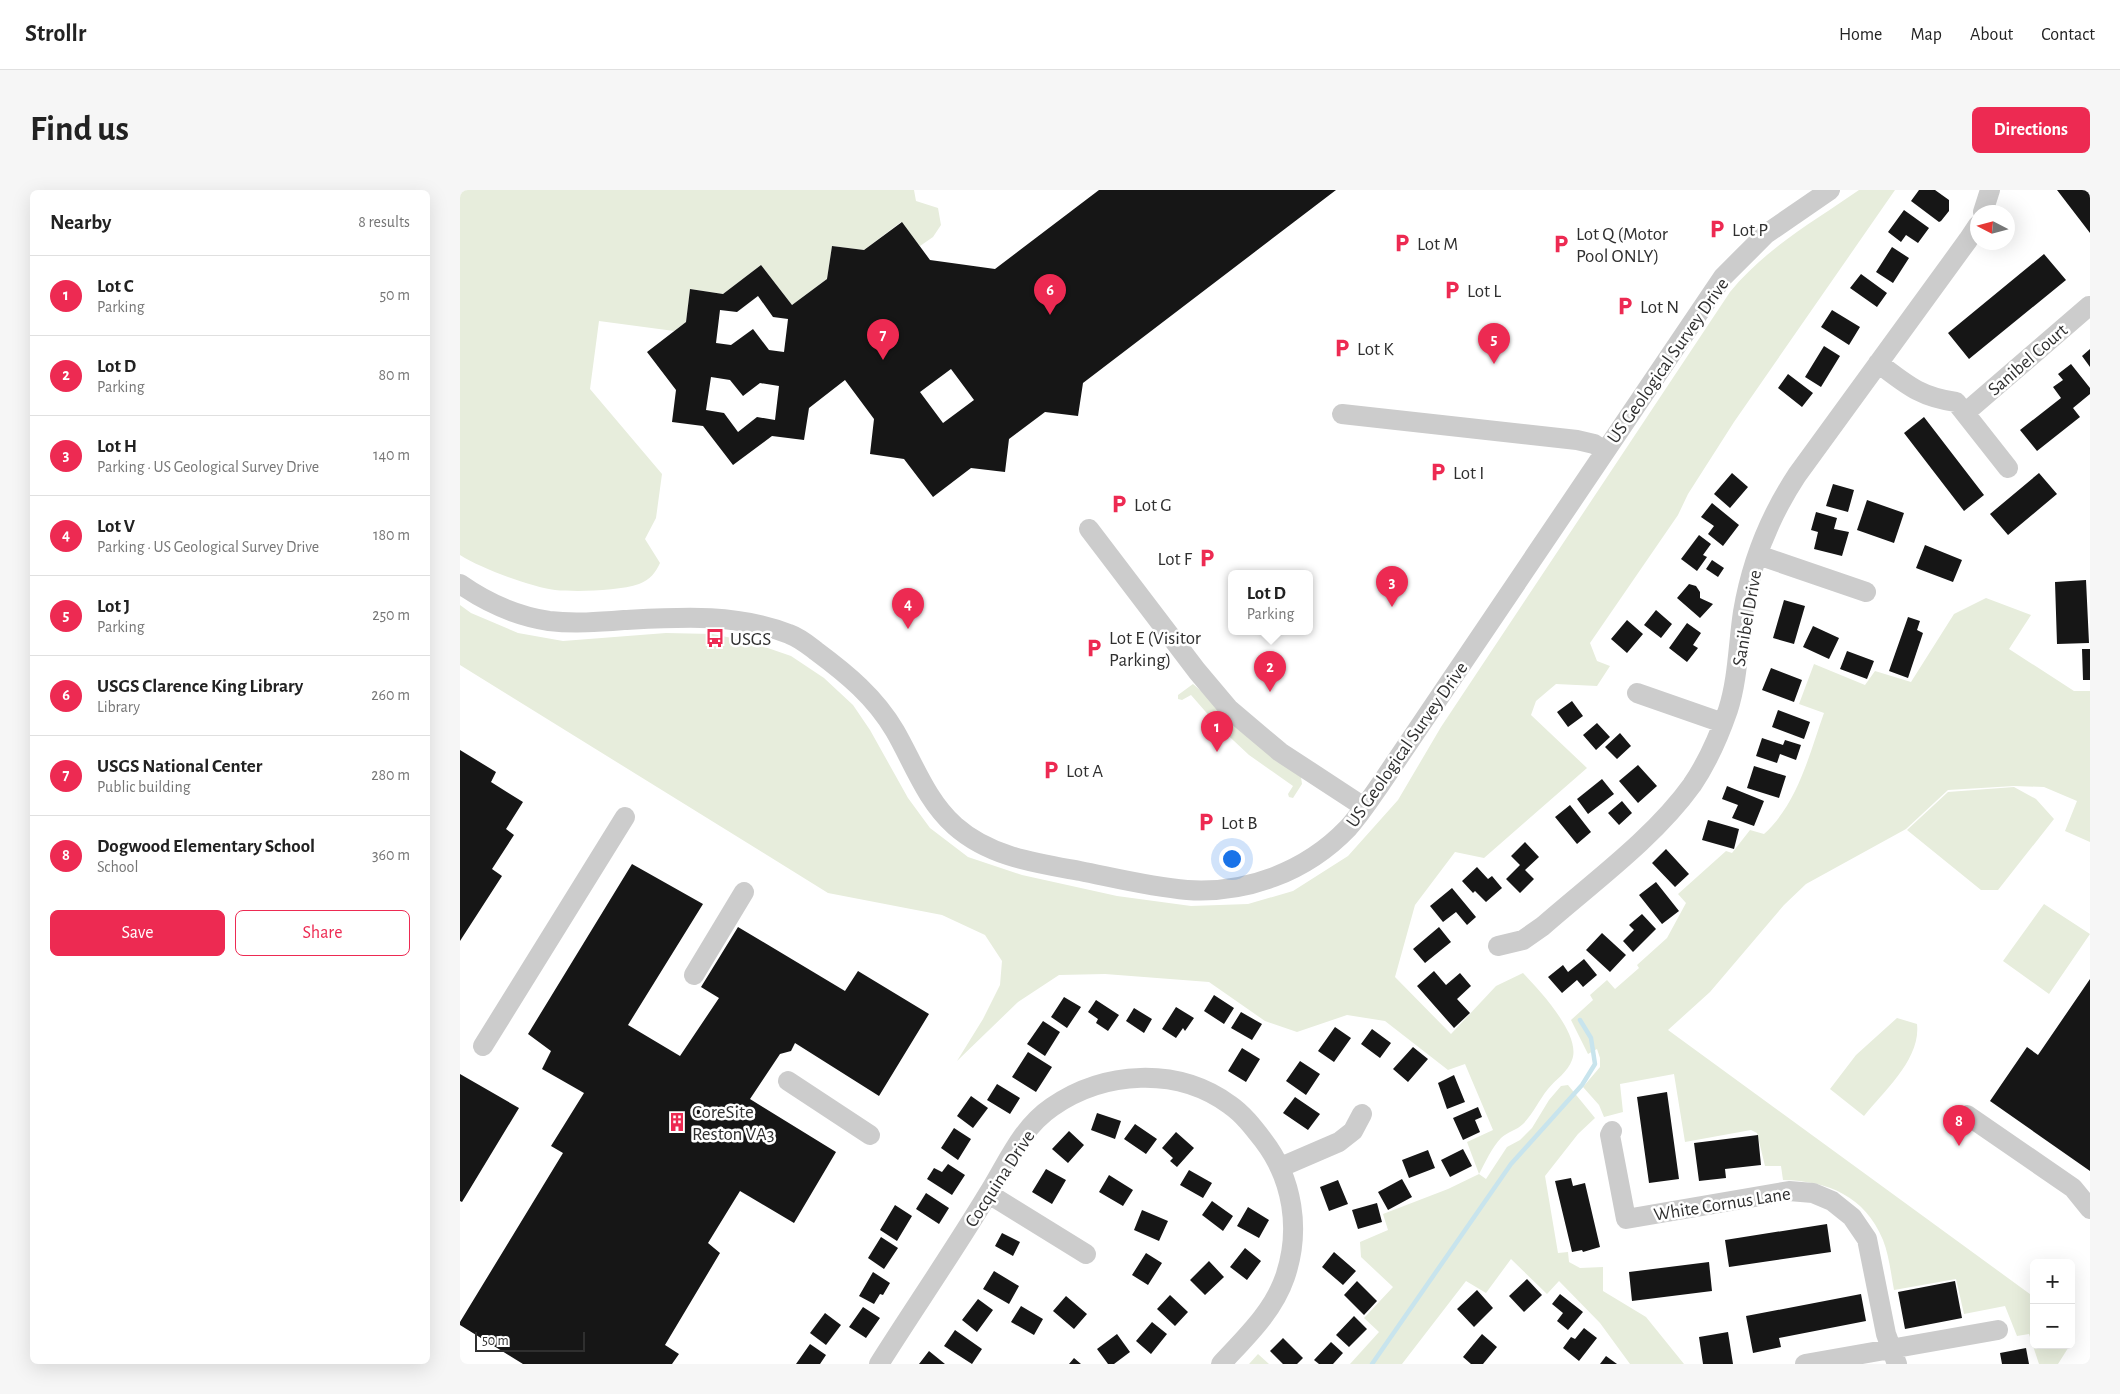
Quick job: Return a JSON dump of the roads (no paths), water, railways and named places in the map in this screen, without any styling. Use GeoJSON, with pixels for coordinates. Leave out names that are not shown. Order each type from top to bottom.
{"type":"FeatureCollection","features":[{"type":"Feature","properties":{"kind":"street","name":"US Geological Survey Drive"},"geometry":{"type":"LineString","coordinates":[[460,584],[504,609],[546,620],[582,622],[712,617],[738,619],[766,625],[793,635],[803,640],[845,672],[873,700],[894,731],[930,796],[955,826],[985,846],[1020,860],[1172,888],[1202,891],[1228,889],[1272,878],[1309,860],[1342,834],[1364,807],[1723,277],[1766,234],[1830,190]]}},
{"type":"Feature","properties":{"kind":"street"},"geometry":{"type":"LineString","coordinates":[[1985,205],[1990,190]]}},
{"type":"Feature","properties":{"kind":"street","name":"Sanibel Drive"},"geometry":{"type":"LineString","coordinates":[[1498,946],[1515,943],[1531,936],[1656,825],[1693,783],[1723,724],[1732,695],[1746,598],[1758,555],[1770,524],[1786,492],[1970,237]]}},
{"type":"Feature","properties":{"kind":"street","name":"Sanibel Court"},"geometry":{"type":"LineString","coordinates":[[1965,413],[2089,306]]}},
{"type":"Feature","properties":{"kind":"street"},"geometry":{"type":"LineString","coordinates":[[1878,363],[1920,393],[1930,398],[1956,402],[2008,468]]}},
{"type":"Feature","properties":{"kind":"street"},"geometry":{"type":"LineString","coordinates":[[1342,414],[1577,440],[1594,444],[1604,451]]}},
{"type":"Feature","properties":{"kind":"street"},"geometry":{"type":"LineString","coordinates":[[1089,529],[1197,671],[1229,708],[1280,752],[1364,807]]}},
{"type":"Feature","properties":{"kind":"street"},"geometry":{"type":"LineString","coordinates":[[1758,555],[1866,592]]}},
{"type":"Feature","properties":{"kind":"street"},"geometry":{"type":"LineString","coordinates":[[1637,693],[1723,724]]}},
{"type":"Feature","properties":{"kind":"street"},"geometry":{"type":"LineString","coordinates":[[483,1046],[625,817]]}},
{"type":"Feature","properties":{"kind":"street"},"geometry":{"type":"LineString","coordinates":[[694,975],[744,892]]}},
{"type":"Feature","properties":{"kind":"street","name":"Cocquina Drive"},"geometry":{"type":"LineString","coordinates":[[880,1364],[989,1194],[1025,1134],[1038,1118],[1051,1108],[1083,1090],[1128,1078],[1161,1079],[1177,1082],[1217,1097],[1230,1105],[1249,1123],[1275,1156],[1281,1167],[1290,1200],[1294,1230],[1291,1255],[1285,1278],[1267,1312],[1221,1364]]}},
{"type":"Feature","properties":{"kind":"street"},"geometry":{"type":"LineString","coordinates":[[788,1081],[870,1135]]}},
{"type":"Feature","properties":{"kind":"street"},"geometry":{"type":"LineString","coordinates":[[1281,1167],[1339,1142],[1352,1131],[1362,1114]]}},
{"type":"Feature","properties":{"kind":"street"},"geometry":{"type":"LineString","coordinates":[[1967,1115],[2073,1188],[2090,1209]]}},
{"type":"Feature","properties":{"kind":"street","name":"White Cornus Lane"},"geometry":{"type":"LineString","coordinates":[[1612,1131],[1610,1135],[1626,1219],[1789,1191],[1819,1195],[1838,1205],[1852,1217],[1867,1239],[1886,1334],[1895,1356]]}},
{"type":"Feature","properties":{"kind":"street"},"geometry":{"type":"LineString","coordinates":[[989,1194],[1086,1254]]}},
{"type":"Feature","properties":{"kind":"street"},"geometry":{"type":"LineString","coordinates":[[1805,1364],[1895,1356],[1998,1330]]}},
{"type":"Feature","properties":{"kind":"waterway"},"geometry":{"type":"LineString","coordinates":[[1372,1364],[1511,1164],[1582,1085],[1595,1064],[1591,1038],[1580,1020]]}},
{"type":"Feature","properties":{"kind":"place","name":"Lot P"},"geometry":{"type":"Point","coordinates":[1717,229]}},
{"type":"Feature","properties":{"kind":"place","name":"Lot M"},"geometry":{"type":"Point","coordinates":[1402,243]}},
{"type":"Feature","properties":{"kind":"place","name":"Lot Q (Motor Pool ONLY)"},"geometry":{"type":"Point","coordinates":[1561,244]}},
{"type":"Feature","properties":{"kind":"place","name":"Lot L"},"geometry":{"type":"Point","coordinates":[1452,290]}},
{"type":"Feature","properties":{"kind":"place","name":"Lot N"},"geometry":{"type":"Point","coordinates":[1625,306]}},
{"type":"Feature","properties":{"kind":"place","name":"USGS Clarence King Library"},"geometry":{"type":"Point","coordinates":[1050,315]}},
{"type":"Feature","properties":{"kind":"place","name":"Lot K"},"geometry":{"type":"Point","coordinates":[1342,348]}},
{"type":"Feature","properties":{"kind":"place","name":"USGS National Center"},"geometry":{"type":"Point","coordinates":[883,360]}},
{"type":"Feature","properties":{"kind":"place","name":"Lot J"},"geometry":{"type":"Point","coordinates":[1494,364]}},
{"type":"Feature","properties":{"kind":"place","name":"Lot I"},"geometry":{"type":"Point","coordinates":[1438,472]}},
{"type":"Feature","properties":{"kind":"place","name":"Lot G"},"geometry":{"type":"Point","coordinates":[1119,504]}},
{"type":"Feature","properties":{"kind":"place","name":"Lot F"},"geometry":{"type":"Point","coordinates":[1207,558]}},
{"type":"Feature","properties":{"kind":"place","name":"Lot H"},"geometry":{"type":"Point","coordinates":[1392,607]}},
{"type":"Feature","properties":{"kind":"place","name":"Lot V"},"geometry":{"type":"Point","coordinates":[908,629]}},
{"type":"Feature","properties":{"kind":"place","name":"USGS"},"geometry":{"type":"Point","coordinates":[715,638]}},
{"type":"Feature","properties":{"kind":"place","name":"Lot E (Visitor Parking)"},"geometry":{"type":"Point","coordinates":[1094,648]}},
{"type":"Feature","properties":{"kind":"place","name":"Lot D"},"geometry":{"type":"Point","coordinates":[1270,692]}},
{"type":"Feature","properties":{"kind":"place","name":"Lot C"},"geometry":{"type":"Point","coordinates":[1217,752]}},
{"type":"Feature","properties":{"kind":"place","name":"Lot A"},"geometry":{"type":"Point","coordinates":[1051,770]}},
{"type":"Feature","properties":{"kind":"place","name":"Lot B"},"geometry":{"type":"Point","coordinates":[1206,822]}},
{"type":"Feature","properties":{"kind":"place","name":"CoreSite Reston VA3"},"geometry":{"type":"Point","coordinates":[677,1122]}},
{"type":"Feature","properties":{"kind":"place","name":"Dogwood Elementary School"},"geometry":{"type":"Point","coordinates":[1959,1146]}}]}
